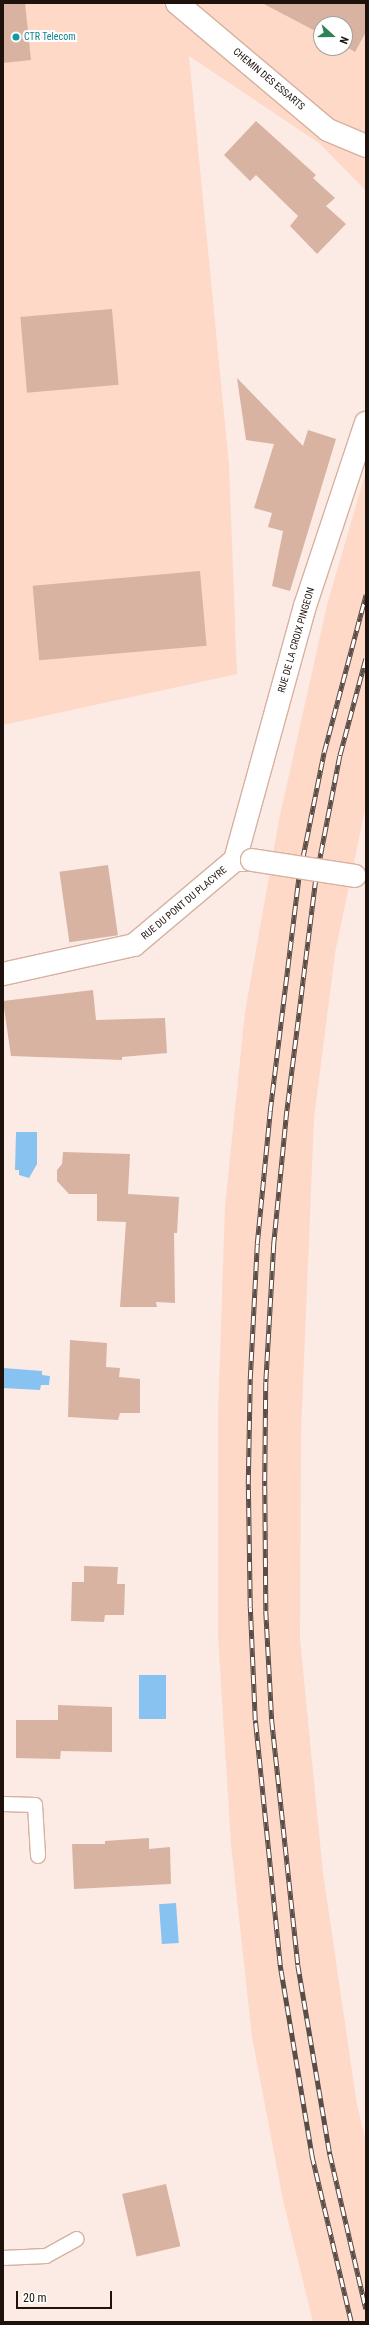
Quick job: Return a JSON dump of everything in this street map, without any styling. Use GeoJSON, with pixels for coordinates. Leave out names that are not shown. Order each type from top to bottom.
{"type":"FeatureCollection","features":[{"type":"Feature","properties":{"kind":"street","name":"CHEMIN DES ESSARTS"},"geometry":{"type":"LineString","coordinates":[[177,3],[328,130],[366,146]]}},
{"type":"Feature","properties":{"kind":"street","name":"RUE DE LA CROIX PINGEON"},"geometry":{"type":"LineString","coordinates":[[243,860],[305,606],[366,423]]}},
{"type":"Feature","properties":{"kind":"street"},"geometry":{"type":"LineString","coordinates":[[243,860],[360,877]]}},
{"type":"Feature","properties":{"kind":"street","name":"RUE DU PONT DU PLACYRE"},"geometry":{"type":"LineString","coordinates":[[3,974],[134,945],[243,860]]}},
{"type":"Feature","properties":{"kind":"lane"},"geometry":{"type":"LineString","coordinates":[[3,1804],[35,1805],[38,1856]]}},
{"type":"Feature","properties":{"kind":"lane"},"geometry":{"type":"LineString","coordinates":[[3,2258],[46,2256],[77,2239]]}},
{"type":"Feature","properties":{"kind":"shaded area"},"geometry":{"type":"Polygon","coordinates":[[[3,3],[366,3],[366,191],[319,143],[189,56],[229,465],[237,674],[3,725],[3,3]]]}},
{"type":"Feature","properties":{"kind":"shaded area"},"geometry":{"type":"Polygon","coordinates":[[[366,471],[366,805],[335,953],[314,1119],[301,1432],[300,1639],[323,1873],[357,2105],[366,2142],[366,2322],[313,2322],[283,2200],[252,2037],[231,1844],[218,1636],[218,1417],[225,1206],[245,1012],[279,820],[327,605],[366,471]]]}},
{"type":"Feature","properties":{"kind":"water"},"geometry":{"type":"Polygon","coordinates":[[[16,1132],[37,1132],[37,1164],[29,1178],[19,1175],[19,1170],[15,1170],[16,1132]]]}},
{"type":"Feature","properties":{"kind":"water"},"geometry":{"type":"Polygon","coordinates":[[[3,1368],[42,1371],[42,1375],[50,1376],[49,1385],[41,1385],[40,1390],[3,1388],[3,1368]]]}},
{"type":"Feature","properties":{"kind":"water"},"geometry":{"type":"Polygon","coordinates":[[[139,1675],[166,1675],[166,1719],[139,1719],[139,1675]]]}},
{"type":"Feature","properties":{"kind":"water"},"geometry":{"type":"Polygon","coordinates":[[[176,1903],[179,1943],[162,1944],[159,1904],[176,1903]]]}},
{"type":"Feature","properties":{"kind":"building","name":"CTR Telecom"},"geometry":{"type":"Polygon","coordinates":[[[3,3],[25,3],[31,60],[3,63],[3,3]]]}},
{"type":"Feature","properties":{"kind":"building"},"geometry":{"type":"Polygon","coordinates":[[[262,3],[366,3],[366,32],[355,52],[353,51],[353,16],[313,16],[313,30],[262,3]]]}},
{"type":"Feature","properties":{"kind":"building"},"geometry":{"type":"Polygon","coordinates":[[[256,121],[316,175],[313,178],[335,198],[326,206],[346,224],[317,254],[290,226],[298,216],[256,175],[250,181],[224,155],[256,121]]]}},
{"type":"Feature","properties":{"kind":"building"},"geometry":{"type":"Polygon","coordinates":[[[112,309],[119,385],[27,393],[20,317],[112,309]]]}},
{"type":"Feature","properties":{"kind":"building"},"geometry":{"type":"Polygon","coordinates":[[[237,378],[303,446],[308,430],[336,439],[290,591],[272,586],[283,531],[268,527],[272,513],[254,508],[274,444],[246,440],[237,378]]]}},
{"type":"Feature","properties":{"kind":"building"},"geometry":{"type":"Polygon","coordinates":[[[200,571],[207,646],[39,660],[33,586],[200,571]]]}},
{"type":"Feature","properties":{"kind":"building"},"geometry":{"type":"Polygon","coordinates":[[[108,865],[118,935],[69,942],[59,872],[108,865]]]}},
{"type":"Feature","properties":{"kind":"building"},"geometry":{"type":"Polygon","coordinates":[[[93,990],[96,1020],[165,1018],[167,1053],[122,1057],[122,1060],[11,1056],[3,1001],[93,990]]]}},
{"type":"Feature","properties":{"kind":"building"},"geometry":{"type":"Polygon","coordinates":[[[63,1152],[130,1154],[128,1194],[179,1197],[177,1233],[174,1233],[175,1303],[156,1302],[157,1307],[120,1307],[126,1222],[97,1221],[97,1194],[69,1194],[57,1181],[57,1170],[62,1164],[63,1152]]]}},
{"type":"Feature","properties":{"kind":"building"},"geometry":{"type":"Polygon","coordinates":[[[70,1340],[107,1343],[106,1367],[120,1368],[119,1377],[140,1379],[140,1413],[120,1413],[118,1420],[68,1417],[70,1340]]]}},
{"type":"Feature","properties":{"kind":"building"},"geometry":{"type":"Polygon","coordinates":[[[84,1566],[118,1567],[117,1584],[125,1584],[124,1615],[105,1615],[104,1622],[71,1621],[72,1582],[84,1582],[84,1566]]]}},
{"type":"Feature","properties":{"kind":"building"},"geometry":{"type":"Polygon","coordinates":[[[58,1705],[112,1707],[112,1752],[61,1751],[60,1759],[16,1758],[16,1720],[58,1720],[58,1705]]]}},
{"type":"Feature","properties":{"kind":"building"},"geometry":{"type":"Polygon","coordinates":[[[149,1838],[149,1849],[170,1847],[171,1884],[74,1889],[72,1844],[105,1844],[105,1841],[149,1838]]]}},
{"type":"Feature","properties":{"kind":"building"},"geometry":{"type":"Polygon","coordinates":[[[166,2184],[180,2246],[137,2256],[122,2194],[166,2184]]]}},
{"type":"Feature","properties":{"kind":"railway"},"geometry":{"type":"LineString","coordinates":[[351,2322],[312,2157],[280,1965],[255,1720],[250,1607],[248,1484],[250,1379],[257,1244],[270,1111],[299,876],[324,752],[366,594]]}},
{"type":"Feature","properties":{"kind":"railway"},"geometry":{"type":"LineString","coordinates":[[366,659],[340,756],[316,879],[287,1111],[274,1244],[266,1382],[265,1486],[266,1611],[272,1721],[298,1965],[330,2154],[366,2309]]}},
{"type":"Feature","properties":{"kind":"place","name":"CTR Telecom"},"geometry":{"type":"Point","coordinates":[16,37]}}]}
